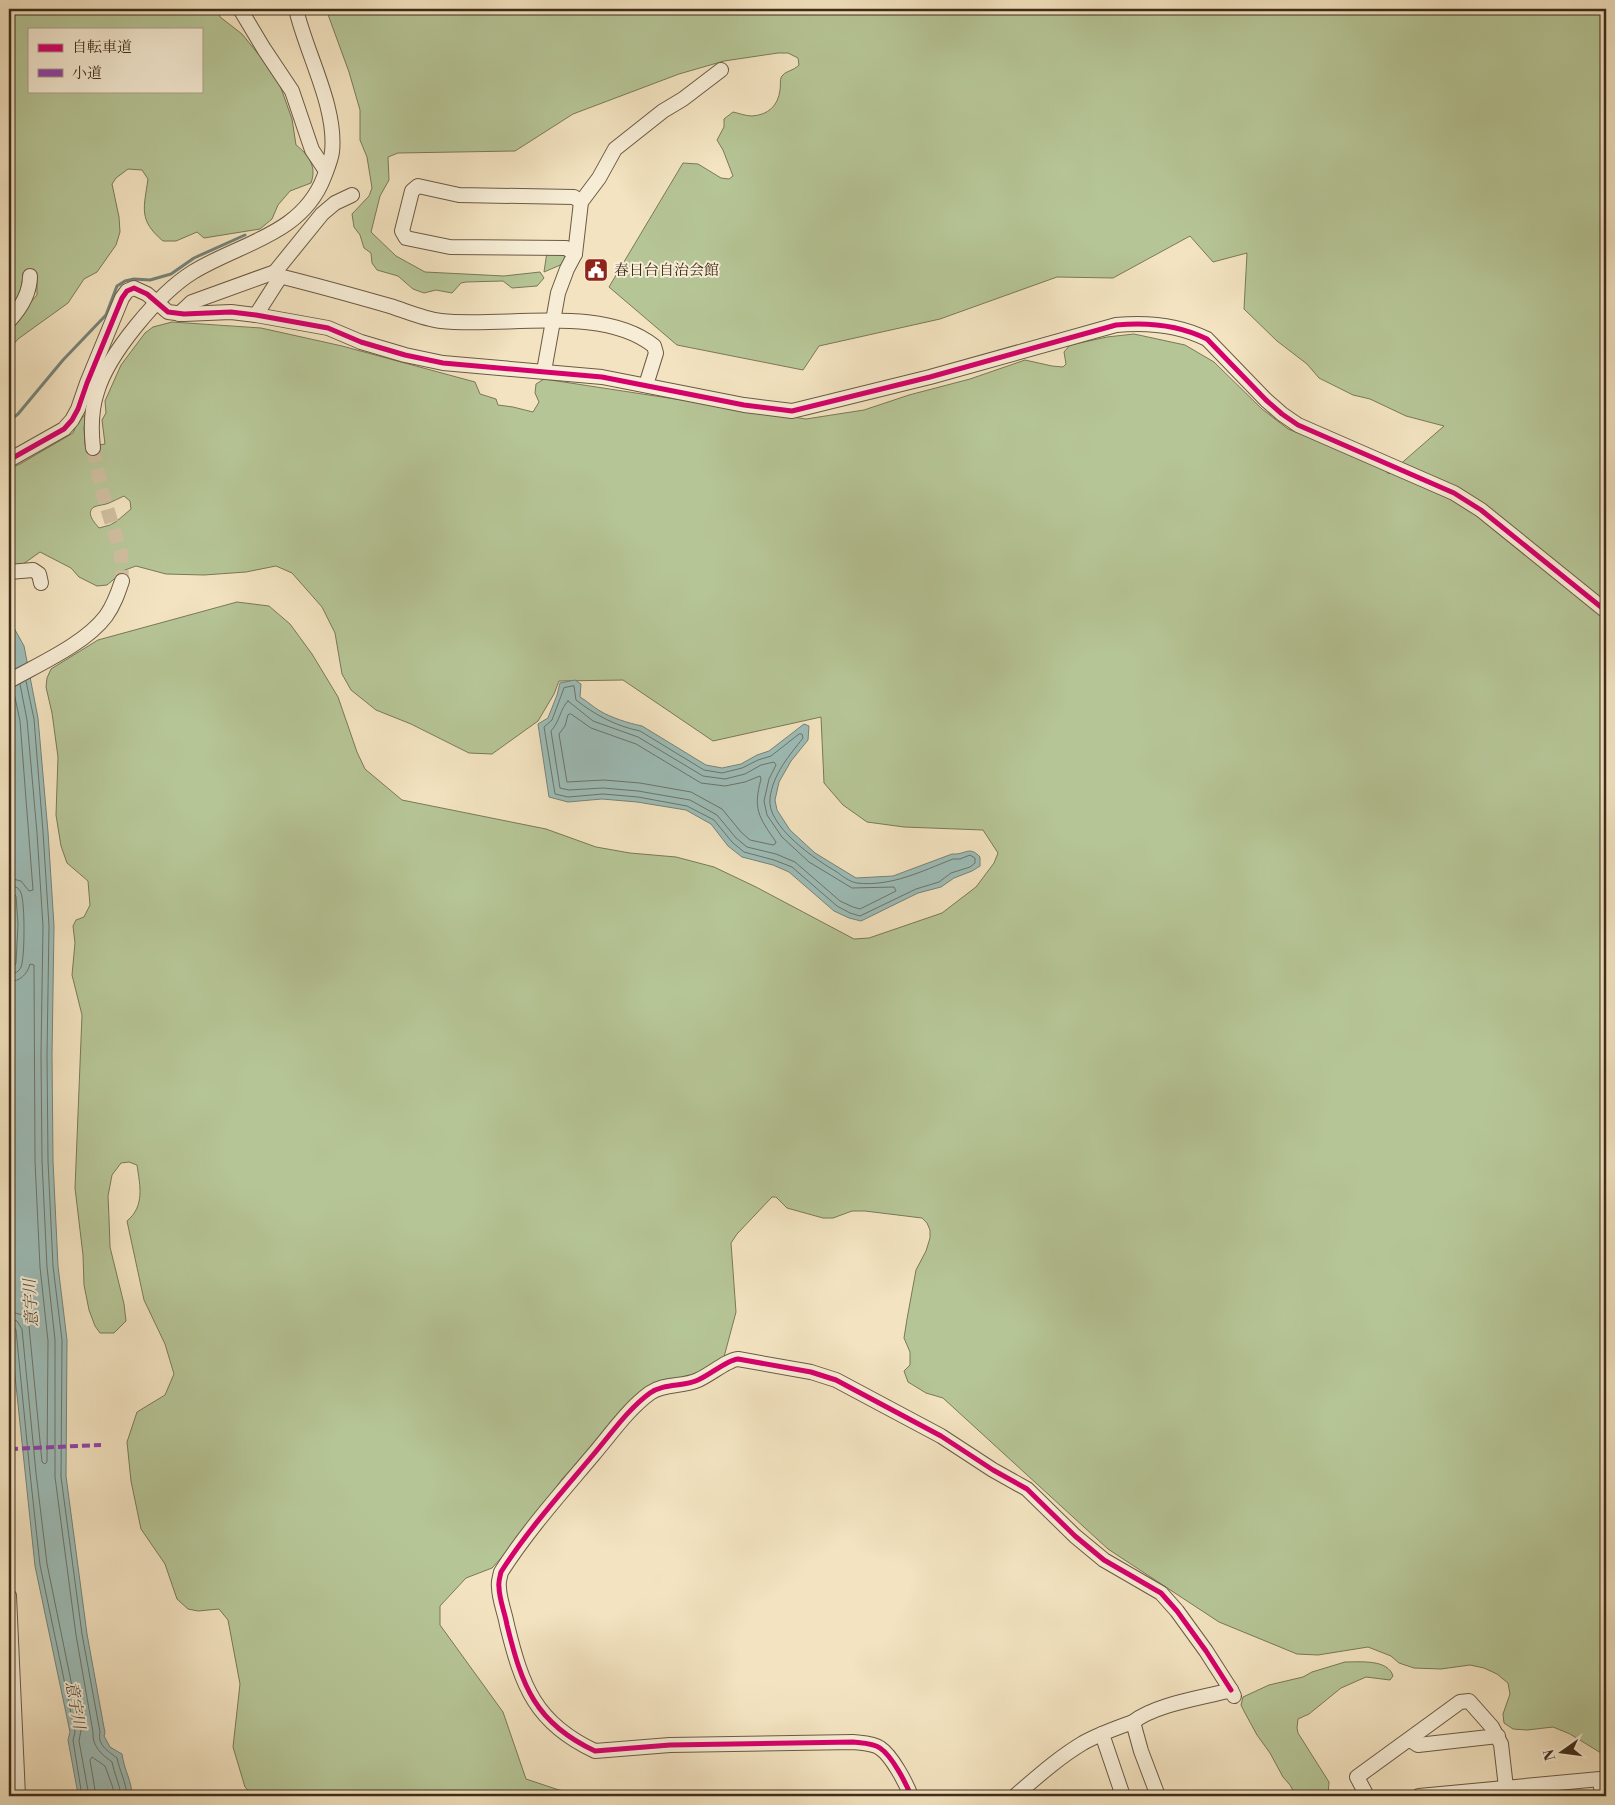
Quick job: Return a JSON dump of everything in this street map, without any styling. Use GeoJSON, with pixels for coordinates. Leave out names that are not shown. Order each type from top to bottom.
{"type":"FeatureCollection","features":[{"type":"Feature","properties":{"kind":"street"},"geometry":{"type":"LineString","coordinates":[[240,9],[292,91],[312,150],[326,171]]}},
{"type":"Feature","properties":{"kind":"street"},"geometry":{"type":"LineString","coordinates":[[93,448],[92,413],[102,378],[116,354],[156,303],[192,272],[267,237],[290,223],[321,186],[332,153],[332,132],[296,9]]}},
{"type":"Feature","properties":{"kind":"street"},"geometry":{"type":"LineString","coordinates":[[544,371],[552,321],[562,281],[575,254],[581,202],[599,178],[615,149],[720,70]]}},
{"type":"Feature","properties":{"kind":"street"},"geometry":{"type":"LineString","coordinates":[[575,254],[566,248],[450,247],[406,238],[402,231],[412,192],[418,186],[459,195],[574,197],[581,202]]}},
{"type":"Feature","properties":{"kind":"street"},"geometry":{"type":"LineString","coordinates":[[256,315],[278,275],[322,214],[335,202],[352,195]]}},
{"type":"Feature","properties":{"kind":"street"},"geometry":{"type":"LineString","coordinates":[[179,314],[192,302],[278,275],[440,321],[552,321],[587,323],[627,331],[654,346],[656,353],[646,385]]}},
{"type":"Feature","properties":{"kind":"street"},"geometry":{"type":"LineString","coordinates":[[9,321],[28,293],[30,276]]}},
{"type":"Feature","properties":{"kind":"street"},"geometry":{"type":"LineString","coordinates":[[9,460],[64,429],[72,420],[119,305],[127,291],[134,288],[141,290],[168,312],[179,314],[231,312],[256,315],[328,328],[361,342],[443,363],[602,377],[744,405],[792,411],[930,377],[1116,325],[1144,324],[1179,329],[1195,333],[1207,339],[1276,409],[1298,425],[1454,493],[1481,510],[1606,610]]}},
{"type":"Feature","properties":{"kind":"street"},"geometry":{"type":"LineString","coordinates":[[9,572],[33,570],[39,574],[41,583]]}},
{"type":"Feature","properties":{"kind":"street"},"geometry":{"type":"LineString","coordinates":[[9,681],[82,638],[101,622],[115,600],[122,580]]}},
{"type":"Feature","properties":{"kind":"street"},"geometry":{"type":"LineString","coordinates":[[911,1796],[892,1761],[880,1748],[867,1744],[835,1742],[670,1745],[595,1751],[554,1725],[534,1701],[523,1680],[515,1658],[498,1587],[501,1572],[556,1499],[631,1410],[652,1392],[669,1386],[696,1381],[731,1360],[738,1359],[811,1372],[836,1380],[941,1436],[993,1470],[1027,1489],[1104,1560],[1161,1593],[1177,1611],[1206,1651],[1233,1693],[1162,1708],[1102,1734],[1053,1763],[1016,1796]]}},
{"type":"Feature","properties":{"kind":"street"},"geometry":{"type":"LineString","coordinates":[[9,1596],[12,1751],[18,1796]]}},
{"type":"Feature","properties":{"kind":"street"},"geometry":{"type":"LineString","coordinates":[[1367,1796],[1357,1777],[1460,1702],[1469,1701],[1498,1736],[1501,1744],[1506,1792]]}},
{"type":"Feature","properties":{"kind":"street"},"geometry":{"type":"LineString","coordinates":[[1133,1722],[1141,1751],[1158,1796]]}},
{"type":"Feature","properties":{"kind":"street"},"geometry":{"type":"LineString","coordinates":[[1102,1734],[1123,1796]]}},
{"type":"Feature","properties":{"kind":"street"},"geometry":{"type":"LineString","coordinates":[[1410,1740],[1418,1745],[1498,1736]]}},
{"type":"Feature","properties":{"kind":"street"},"geometry":{"type":"LineString","coordinates":[[1419,1796],[1506,1792],[1600,1779],[1602,1796]]}},
{"type":"Feature","properties":{"kind":"green space"},"geometry":{"type":"Polygon","coordinates":[[[9,9],[219,9],[220,17],[242,34],[277,77],[292,119],[296,145],[311,162],[313,177],[311,183],[290,191],[278,205],[272,219],[260,229],[204,238],[197,232],[176,241],[163,241],[146,220],[144,206],[148,179],[142,170],[128,169],[116,178],[112,184],[120,232],[116,245],[97,272],[84,279],[68,303],[18,339],[9,350],[9,327],[37,295],[37,277],[32,272],[24,273],[20,292],[13,305],[9,308],[9,9]]]}},
{"type":"Feature","properties":{"kind":"green space"},"geometry":{"type":"Polygon","coordinates":[[[326,9],[1606,9],[1606,1756],[1570,1734],[1553,1727],[1527,1730],[1513,1729],[1504,1723],[1503,1714],[1510,1694],[1508,1683],[1497,1674],[1484,1668],[1470,1665],[1441,1669],[1414,1668],[1399,1663],[1391,1656],[1368,1647],[1318,1655],[1297,1654],[1219,1622],[1108,1549],[943,1398],[926,1393],[908,1382],[904,1371],[910,1365],[910,1352],[904,1338],[916,1270],[926,1251],[930,1238],[930,1230],[927,1223],[922,1218],[865,1211],[852,1211],[833,1218],[823,1218],[787,1208],[776,1197],[772,1197],[737,1234],[731,1243],[736,1312],[724,1357],[695,1376],[633,1401],[562,1479],[522,1535],[492,1568],[466,1578],[440,1606],[440,1625],[503,1712],[526,1779],[559,1790],[593,1796],[253,1796],[245,1787],[233,1747],[240,1684],[228,1620],[219,1609],[198,1611],[188,1609],[177,1599],[165,1564],[141,1529],[131,1481],[127,1442],[137,1412],[165,1395],[174,1374],[165,1344],[144,1300],[127,1221],[137,1209],[139,1202],[140,1188],[137,1165],[129,1162],[121,1163],[112,1175],[108,1196],[110,1247],[124,1304],[126,1321],[114,1333],[100,1333],[95,1326],[89,1310],[84,1285],[83,1255],[75,1188],[82,1015],[72,975],[75,943],[73,926],[76,920],[84,917],[90,905],[88,881],[67,863],[61,846],[56,815],[58,757],[52,713],[46,687],[51,669],[98,640],[237,602],[269,606],[290,624],[312,654],[338,697],[357,752],[365,769],[402,800],[546,829],[596,847],[630,853],[676,857],[714,867],[854,939],[869,938],[942,913],[976,887],[994,863],[998,853],[983,830],[904,827],[867,822],[843,805],[824,783],[821,717],[713,741],[623,680],[559,681],[554,694],[538,721],[492,754],[469,753],[411,724],[376,710],[351,690],[342,674],[335,633],[322,607],[292,573],[276,566],[246,572],[204,575],[166,574],[136,566],[125,570],[107,585],[97,586],[79,577],[71,568],[40,552],[19,567],[9,568],[9,469],[73,433],[78,421],[86,414],[84,428],[85,445],[88,447],[105,444],[102,420],[106,413],[105,401],[121,365],[145,333],[153,327],[172,322],[261,328],[342,346],[475,382],[480,394],[496,399],[498,405],[533,412],[539,402],[535,393],[536,384],[544,379],[806,419],[864,410],[909,395],[970,379],[1025,360],[1063,367],[1066,364],[1064,352],[1070,345],[1107,337],[1134,334],[1185,345],[1214,362],[1262,409],[1288,429],[1373,461],[1389,474],[1444,426],[1406,416],[1370,399],[1353,395],[1319,378],[1307,364],[1277,341],[1244,309],[1247,253],[1213,262],[1190,236],[1113,278],[1057,277],[940,319],[819,346],[803,370],[677,345],[609,287],[683,163],[698,164],[721,178],[729,179],[733,176],[717,140],[724,127],[724,119],[733,112],[752,116],[763,114],[771,109],[779,96],[782,76],[799,65],[798,58],[788,53],[724,61],[679,74],[573,114],[515,151],[398,153],[388,157],[389,180],[380,196],[371,232],[396,256],[425,272],[504,276],[540,272],[544,278],[537,286],[512,288],[503,281],[466,282],[461,283],[452,293],[436,290],[424,293],[413,289],[398,276],[377,270],[372,263],[371,253],[364,248],[360,235],[354,227],[352,214],[369,196],[372,188],[367,157],[360,140],[360,110],[349,72],[326,9]],[[124,496],[107,504],[94,507],[90,512],[92,518],[99,528],[110,525],[131,509],[130,501],[124,496]]]}},
{"type":"Feature","properties":{"kind":"green space"},"geometry":{"type":"Polygon","coordinates":[[[547,252],[565,253],[569,257],[565,263],[544,272],[547,252]]]}},
{"type":"Feature","properties":{"kind":"green space"},"geometry":{"type":"Polygon","coordinates":[[[1345,1662],[1380,1664],[1386,1667],[1393,1676],[1390,1680],[1366,1677],[1341,1688],[1309,1714],[1298,1719],[1298,1733],[1329,1782],[1328,1796],[1296,1796],[1245,1713],[1241,1705],[1243,1697],[1269,1685],[1303,1677],[1312,1672],[1345,1662]]]}},
{"type":"Feature","properties":{"kind":"water","name":"意宇川"},"geometry":{"type":"Polygon","coordinates":[[[9,619],[24,646],[38,718],[48,832],[54,926],[53,1161],[58,1266],[67,1340],[66,1476],[87,1634],[104,1736],[110,1747],[122,1754],[131,1785],[132,1796],[77,1796],[68,1740],[70,1732],[35,1566],[11,1338],[9,1013],[13,924],[9,862],[9,619]]]}},
{"type":"Feature","properties":{"kind":"water"},"geometry":{"type":"Polygon","coordinates":[[[575,680],[581,684],[580,697],[597,709],[615,718],[642,726],[706,765],[722,768],[741,764],[769,751],[804,724],[809,726],[808,740],[791,761],[779,782],[775,800],[777,810],[790,830],[815,853],[856,878],[893,876],[952,854],[970,851],[980,857],[980,866],[954,878],[941,887],[918,893],[861,921],[834,911],[789,872],[773,865],[742,857],[728,846],[711,824],[686,810],[637,802],[602,799],[568,802],[549,797],[538,724],[548,718],[560,683],[575,680]]]}},
{"type":"Feature","properties":{"kind":"waterway"},"geometry":{"type":"LineString","coordinates":[[9,421],[18,414],[63,360],[106,315],[117,286],[125,281],[134,279],[150,280],[171,274],[194,258],[245,235]]}},
{"type":"Feature","properties":{"kind":"tunnel"},"geometry":{"type":"LineString","coordinates":[[93,448],[103,495],[121,553],[122,581]]}},
{"type":"Feature","properties":{"kind":"marked path"},"geometry":{"type":"LineString","coordinates":[[10,1449],[101,1445]]}},
{"type":"Feature","properties":{"kind":"cycle path"},"geometry":{"type":"LineString","coordinates":[[9,460],[64,429],[72,420],[122,298],[127,291],[134,288],[147,294],[168,312],[184,314],[231,312],[256,315],[328,328],[361,342],[405,355],[443,363],[602,377],[744,405],[792,411],[930,377],[1116,325],[1151,324],[1185,330],[1207,339],[1266,400],[1298,425],[1454,493],[1481,510],[1606,611]]}},
{"type":"Feature","properties":{"kind":"cycle path"},"geometry":{"type":"LineString","coordinates":[[911,1796],[894,1763],[880,1748],[870,1744],[853,1742],[670,1745],[595,1751],[558,1728],[534,1700],[519,1666],[507,1625],[499,1592],[501,1572],[557,1497],[627,1414],[650,1393],[661,1388],[698,1380],[729,1362],[738,1359],[811,1372],[836,1380],[941,1436],[993,1470],[1027,1489],[1075,1536],[1104,1560],[1161,1593],[1177,1611],[1206,1651],[1231,1690]]}},
{"type":"Feature","properties":{"kind":"place","name":"春日台自治会館"},"geometry":{"type":"Point","coordinates":[596,270]}}]}
